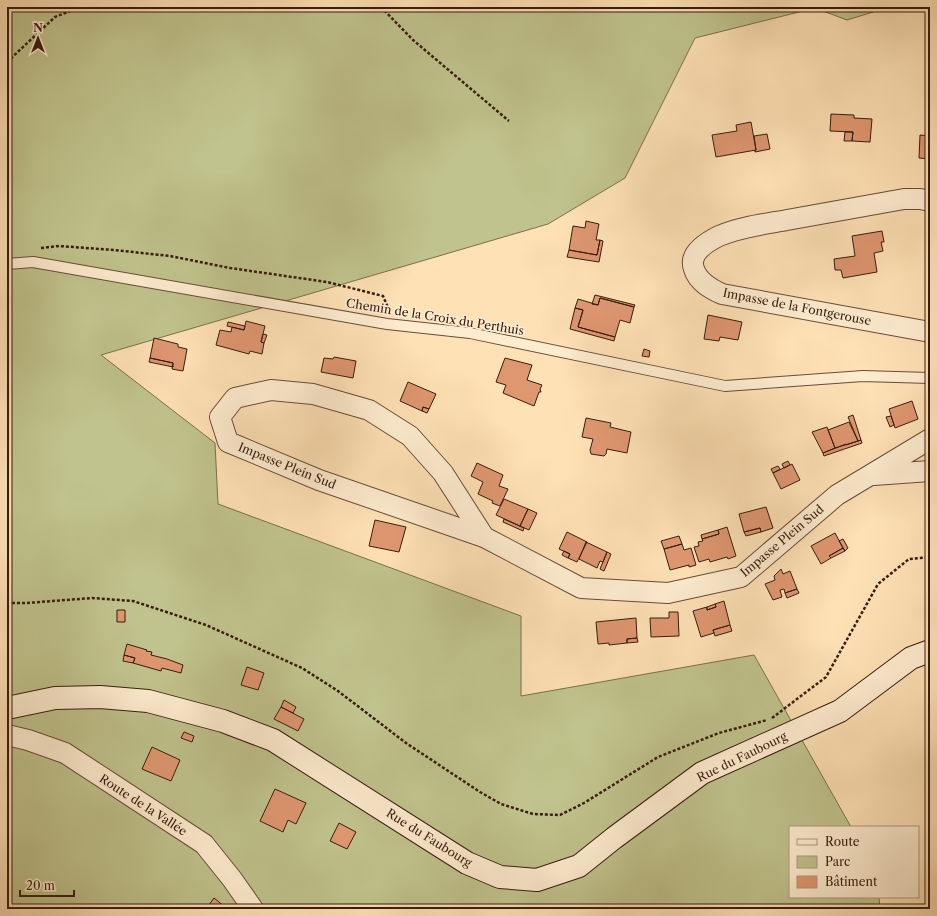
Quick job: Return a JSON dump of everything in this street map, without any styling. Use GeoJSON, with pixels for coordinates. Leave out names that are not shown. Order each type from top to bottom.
{"type":"FeatureCollection","features":[{"type":"Feature","properties":{"kind":"main road","name":"Rue du Faubourg"},"geometry":{"type":"LineString","coordinates":[[7,708],[55,698],[100,697],[148,702],[223,721],[273,740],[467,863],[500,876],[537,880],[579,866],[614,838],[702,773],[840,711],[911,658],[930,651]]}},
{"type":"Feature","properties":{"kind":"street","name":"Impasse de la Fontgerouse"},"geometry":{"type":"LineString","coordinates":[[930,201],[920,199],[904,199],[746,228],[719,236],[705,244],[696,252],[692,261],[694,270],[703,282],[711,290],[722,294],[930,332]]}},
{"type":"Feature","properties":{"kind":"street","name":"Impasse Plein Sud"},"geometry":{"type":"LineString","coordinates":[[484,537],[443,473],[410,436],[369,410],[313,394],[272,390],[235,398],[220,417],[228,442],[318,480],[484,537],[581,588],[668,594],[742,577],[838,495],[930,439]]}},
{"type":"Feature","properties":{"kind":"street","name":"Impasse Plein Sud"},"geometry":{"type":"LineString","coordinates":[[870,475],[930,471]]}},
{"type":"Feature","properties":{"kind":"street","name":"Route de la Vallée"},"geometry":{"type":"LineString","coordinates":[[7,735],[28,740],[65,753],[204,844],[254,909]]}},
{"type":"Feature","properties":{"kind":"lane","name":"Chemin de la Croix du Perthuis"},"geometry":{"type":"LineString","coordinates":[[7,264],[33,262],[395,325],[470,333],[725,386],[863,376],[930,378]]}},
{"type":"Feature","properties":{"kind":"path"},"geometry":{"type":"LineString","coordinates":[[7,62],[55,17],[80,7]]}},
{"type":"Feature","properties":{"kind":"path"},"geometry":{"type":"LineString","coordinates":[[381,7],[413,40],[509,121]]}},
{"type":"Feature","properties":{"kind":"path"},"geometry":{"type":"LineString","coordinates":[[38,248],[59,246],[170,256],[230,268],[327,282],[383,296],[395,325]]}},
{"type":"Feature","properties":{"kind":"path"},"geometry":{"type":"LineString","coordinates":[[7,603],[92,598],[133,601],[206,625],[302,668],[338,691],[406,743],[480,792],[501,804],[533,814],[560,815],[584,804],[658,757],[719,733],[771,719],[826,677],[878,584],[909,560],[930,557]]}},
{"type":"Feature","properties":{"kind":"green space"},"geometry":{"type":"Polygon","coordinates":[[[7,7],[899,7],[883,9],[847,20],[815,8],[695,38],[625,178],[548,224],[101,355],[215,443],[218,504],[521,616],[521,696],[754,655],[850,826],[789,826],[789,898],[879,898],[880,909],[7,909],[7,7]]]}},
{"type":"Feature","properties":{"kind":"building"},"geometry":{"type":"Polygon","coordinates":[[[831,114],[854,115],[854,118],[872,119],[870,142],[852,141],[853,132],[830,131],[831,114]]]}},
{"type":"Feature","properties":{"kind":"building"},"geometry":{"type":"Polygon","coordinates":[[[751,122],[756,150],[716,157],[712,135],[737,131],[736,125],[751,122]]]}},
{"type":"Feature","properties":{"kind":"building"},"geometry":{"type":"Polygon","coordinates":[[[845,132],[853,132],[852,141],[844,141],[845,132]]]}},
{"type":"Feature","properties":{"kind":"building"},"geometry":{"type":"Polygon","coordinates":[[[767,134],[770,149],[755,152],[754,136],[767,134]]]}},
{"type":"Feature","properties":{"kind":"building"},"geometry":{"type":"Polygon","coordinates":[[[920,135],[930,136],[930,159],[919,158],[920,135]]]}},
{"type":"Feature","properties":{"kind":"building"},"geometry":{"type":"Polygon","coordinates":[[[586,221],[599,224],[596,240],[600,240],[597,255],[569,250],[573,226],[585,228],[586,221]]]}},
{"type":"Feature","properties":{"kind":"building"},"geometry":{"type":"Polygon","coordinates":[[[882,231],[884,242],[881,242],[883,251],[874,253],[877,272],[843,278],[841,270],[835,270],[834,259],[855,256],[852,236],[882,231]]]}},
{"type":"Feature","properties":{"kind":"building"},"geometry":{"type":"Polygon","coordinates":[[[600,240],[603,241],[599,262],[567,257],[569,250],[597,255],[600,240]]]}},
{"type":"Feature","properties":{"kind":"building"},"geometry":{"type":"Polygon","coordinates":[[[595,295],[635,305],[634,307],[600,298],[598,305],[592,304],[595,295]]]}},
{"type":"Feature","properties":{"kind":"building"},"geometry":{"type":"Polygon","coordinates":[[[600,298],[634,307],[630,323],[620,320],[615,337],[578,327],[583,310],[575,308],[578,299],[598,305],[600,298]]]}},
{"type":"Feature","properties":{"kind":"building"},"geometry":{"type":"Polygon","coordinates":[[[575,308],[583,310],[578,327],[615,337],[614,341],[570,329],[575,308]]]}},
{"type":"Feature","properties":{"kind":"building"},"geometry":{"type":"Polygon","coordinates":[[[708,315],[742,322],[738,340],[720,337],[719,341],[704,339],[708,315]]]}},
{"type":"Feature","properties":{"kind":"building"},"geometry":{"type":"Polygon","coordinates":[[[246,321],[265,326],[261,342],[264,343],[262,354],[250,351],[249,354],[216,345],[220,330],[231,332],[232,327],[244,330],[246,321]]]}},
{"type":"Feature","properties":{"kind":"building"},"geometry":{"type":"Polygon","coordinates":[[[228,322],[245,326],[244,330],[227,326],[228,322]]]}},
{"type":"Feature","properties":{"kind":"building"},"geometry":{"type":"Polygon","coordinates":[[[263,334],[267,335],[264,343],[261,342],[263,334]]]}},
{"type":"Feature","properties":{"kind":"building"},"geometry":{"type":"Polygon","coordinates":[[[154,338],[178,344],[178,347],[187,349],[183,371],[172,369],[173,363],[150,358],[154,338]]]}},
{"type":"Feature","properties":{"kind":"building"},"geometry":{"type":"Polygon","coordinates":[[[644,349],[650,351],[649,357],[642,356],[644,349]]]}},
{"type":"Feature","properties":{"kind":"building"},"geometry":{"type":"Polygon","coordinates":[[[334,357],[356,361],[353,378],[321,372],[324,358],[333,359],[334,357]]]}},
{"type":"Feature","properties":{"kind":"building"},"geometry":{"type":"Polygon","coordinates":[[[150,358],[173,363],[173,367],[149,362],[150,358]]]}},
{"type":"Feature","properties":{"kind":"building"},"geometry":{"type":"Polygon","coordinates":[[[505,358],[532,365],[527,380],[542,385],[540,389],[541,392],[539,392],[534,406],[503,393],[506,385],[496,382],[505,358]]]}},
{"type":"Feature","properties":{"kind":"building"},"geometry":{"type":"Polygon","coordinates":[[[408,382],[436,394],[429,409],[423,407],[422,411],[400,401],[408,382]]]}},
{"type":"Feature","properties":{"kind":"building"},"geometry":{"type":"Polygon","coordinates":[[[912,401],[918,419],[895,428],[889,409],[912,401]]]}},
{"type":"Feature","properties":{"kind":"building"},"geometry":{"type":"Polygon","coordinates":[[[423,407],[429,409],[427,413],[422,411],[423,407]]]}},
{"type":"Feature","properties":{"kind":"building"},"geometry":{"type":"Polygon","coordinates":[[[853,415],[861,440],[858,441],[848,417],[853,415]]]}},
{"type":"Feature","properties":{"kind":"building"},"geometry":{"type":"Polygon","coordinates":[[[891,416],[894,425],[890,427],[886,417],[891,416]]]}},
{"type":"Feature","properties":{"kind":"building"},"geometry":{"type":"Polygon","coordinates":[[[586,418],[611,423],[610,427],[631,432],[627,453],[607,449],[604,456],[591,454],[590,450],[593,439],[582,437],[586,418]]]}},
{"type":"Feature","properties":{"kind":"building"},"geometry":{"type":"Polygon","coordinates":[[[849,422],[858,441],[835,448],[828,430],[849,422]]]}},
{"type":"Feature","properties":{"kind":"building"},"geometry":{"type":"Polygon","coordinates":[[[827,427],[835,448],[823,453],[812,432],[827,427]]]}},
{"type":"Feature","properties":{"kind":"building"},"geometry":{"type":"Polygon","coordinates":[[[861,440],[862,443],[824,456],[823,453],[861,440]]]}},
{"type":"Feature","properties":{"kind":"building"},"geometry":{"type":"Polygon","coordinates":[[[788,461],[790,465],[784,468],[782,464],[788,461]]]}},
{"type":"Feature","properties":{"kind":"building"},"geometry":{"type":"Polygon","coordinates":[[[477,463],[503,475],[499,486],[508,489],[500,506],[478,494],[483,482],[471,476],[477,463]]]}},
{"type":"Feature","properties":{"kind":"building"},"geometry":{"type":"Polygon","coordinates":[[[792,464],[800,480],[781,489],[773,473],[792,464]]]}},
{"type":"Feature","properties":{"kind":"building"},"geometry":{"type":"Polygon","coordinates":[[[778,466],[780,469],[773,473],[771,469],[778,466]]]}},
{"type":"Feature","properties":{"kind":"building"},"geometry":{"type":"Polygon","coordinates":[[[504,499],[528,509],[520,526],[496,515],[504,499]]]}},
{"type":"Feature","properties":{"kind":"building"},"geometry":{"type":"Polygon","coordinates":[[[766,507],[773,528],[761,532],[760,528],[744,532],[739,514],[766,507]]]}},
{"type":"Feature","properties":{"kind":"building"},"geometry":{"type":"Polygon","coordinates":[[[528,509],[537,513],[529,530],[520,526],[528,509]]]}},
{"type":"Feature","properties":{"kind":"building"},"geometry":{"type":"Polygon","coordinates":[[[504,519],[524,528],[523,531],[503,522],[504,519]]]}},
{"type":"Feature","properties":{"kind":"building"},"geometry":{"type":"Polygon","coordinates":[[[375,520],[406,527],[399,552],[369,546],[375,520]]]}},
{"type":"Feature","properties":{"kind":"building"},"geometry":{"type":"Polygon","coordinates":[[[727,527],[736,556],[710,562],[709,559],[699,562],[694,547],[699,546],[698,542],[703,541],[702,539],[719,534],[718,530],[727,527]]]}},
{"type":"Feature","properties":{"kind":"building"},"geometry":{"type":"Polygon","coordinates":[[[760,528],[761,532],[746,536],[744,532],[760,528]]]}},
{"type":"Feature","properties":{"kind":"building"},"geometry":{"type":"Polygon","coordinates":[[[718,530],[719,534],[702,539],[701,535],[718,530]]]}},
{"type":"Feature","properties":{"kind":"building"},"geometry":{"type":"Polygon","coordinates":[[[567,532],[587,542],[577,562],[568,558],[570,554],[559,549],[567,532]]]}},
{"type":"Feature","properties":{"kind":"building"},"geometry":{"type":"Polygon","coordinates":[[[835,533],[843,548],[829,556],[831,558],[821,564],[811,546],[835,533]]]}},
{"type":"Feature","properties":{"kind":"building"},"geometry":{"type":"Polygon","coordinates":[[[679,536],[682,544],[664,549],[661,541],[679,536]]]}},
{"type":"Feature","properties":{"kind":"building"},"geometry":{"type":"Polygon","coordinates":[[[843,539],[848,548],[845,551],[839,541],[843,539]]]}},
{"type":"Feature","properties":{"kind":"building"},"geometry":{"type":"Polygon","coordinates":[[[586,542],[607,552],[603,562],[600,561],[597,568],[579,559],[586,542]]]}},
{"type":"Feature","properties":{"kind":"building"},"geometry":{"type":"Polygon","coordinates":[[[682,544],[684,550],[691,548],[696,565],[689,567],[689,565],[670,570],[664,549],[682,544]]]}},
{"type":"Feature","properties":{"kind":"building"},"geometry":{"type":"Polygon","coordinates":[[[843,548],[845,551],[831,558],[829,556],[843,548]]]}},
{"type":"Feature","properties":{"kind":"building"},"geometry":{"type":"Polygon","coordinates":[[[564,551],[570,554],[568,558],[562,555],[564,551]]]}},
{"type":"Feature","properties":{"kind":"building"},"geometry":{"type":"Polygon","coordinates":[[[607,552],[611,554],[604,571],[600,569],[607,552]]]}},
{"type":"Feature","properties":{"kind":"building"},"geometry":{"type":"Polygon","coordinates":[[[781,569],[783,574],[790,571],[797,589],[785,593],[784,589],[780,590],[782,597],[773,600],[765,584],[775,580],[774,576],[781,569]]]}},
{"type":"Feature","properties":{"kind":"building"},"geometry":{"type":"Polygon","coordinates":[[[797,589],[799,593],[787,598],[785,593],[797,589]]]}},
{"type":"Feature","properties":{"kind":"building"},"geometry":{"type":"Polygon","coordinates":[[[724,601],[730,625],[713,630],[714,633],[701,637],[693,611],[707,607],[707,610],[716,607],[715,604],[724,601]]]}},
{"type":"Feature","properties":{"kind":"building"},"geometry":{"type":"Polygon","coordinates":[[[715,604],[716,607],[707,610],[707,607],[715,604]]]}},
{"type":"Feature","properties":{"kind":"building"},"geometry":{"type":"Polygon","coordinates":[[[117,610],[125,610],[125,622],[117,622],[117,610]]]}},
{"type":"Feature","properties":{"kind":"building"},"geometry":{"type":"Polygon","coordinates":[[[669,612],[678,612],[679,636],[651,637],[650,618],[669,618],[669,612]]]}},
{"type":"Feature","properties":{"kind":"building"},"geometry":{"type":"Polygon","coordinates":[[[636,618],[637,638],[627,639],[627,643],[609,645],[609,643],[598,644],[596,622],[636,618]]]}},
{"type":"Feature","properties":{"kind":"building"},"geometry":{"type":"Polygon","coordinates":[[[730,625],[732,631],[715,636],[713,630],[730,625]]]}},
{"type":"Feature","properties":{"kind":"building"},"geometry":{"type":"Polygon","coordinates":[[[637,638],[638,642],[627,643],[627,639],[637,638]]]}},
{"type":"Feature","properties":{"kind":"building"},"geometry":{"type":"Polygon","coordinates":[[[127,644],[152,652],[151,655],[183,665],[181,673],[162,668],[161,671],[133,663],[135,658],[124,655],[127,644]]]}},
{"type":"Feature","properties":{"kind":"building"},"geometry":{"type":"Polygon","coordinates":[[[124,655],[135,658],[133,663],[123,661],[124,655]]]}},
{"type":"Feature","properties":{"kind":"building"},"geometry":{"type":"Polygon","coordinates":[[[247,667],[264,673],[258,690],[241,685],[247,667]]]}},
{"type":"Feature","properties":{"kind":"building"},"geometry":{"type":"Polygon","coordinates":[[[284,700],[296,707],[293,713],[281,707],[284,700]]]}},
{"type":"Feature","properties":{"kind":"building"},"geometry":{"type":"Polygon","coordinates":[[[281,707],[304,719],[298,731],[274,719],[281,707]]]}},
{"type":"Feature","properties":{"kind":"building"},"geometry":{"type":"Polygon","coordinates":[[[184,732],[194,736],[192,742],[181,738],[184,732]]]}},
{"type":"Feature","properties":{"kind":"building"},"geometry":{"type":"Polygon","coordinates":[[[152,747],[180,760],[171,781],[142,769],[152,747]]]}},
{"type":"Feature","properties":{"kind":"building"},"geometry":{"type":"Polygon","coordinates":[[[275,789],[306,803],[296,824],[288,820],[283,832],[260,821],[275,789]]]}},
{"type":"Feature","properties":{"kind":"building"},"geometry":{"type":"Polygon","coordinates":[[[339,823],[356,832],[347,849],[330,841],[339,823]]]}},
{"type":"Feature","properties":{"kind":"building"},"geometry":{"type":"Polygon","coordinates":[[[214,898],[225,907],[224,909],[206,909],[214,898]]]}}]}
